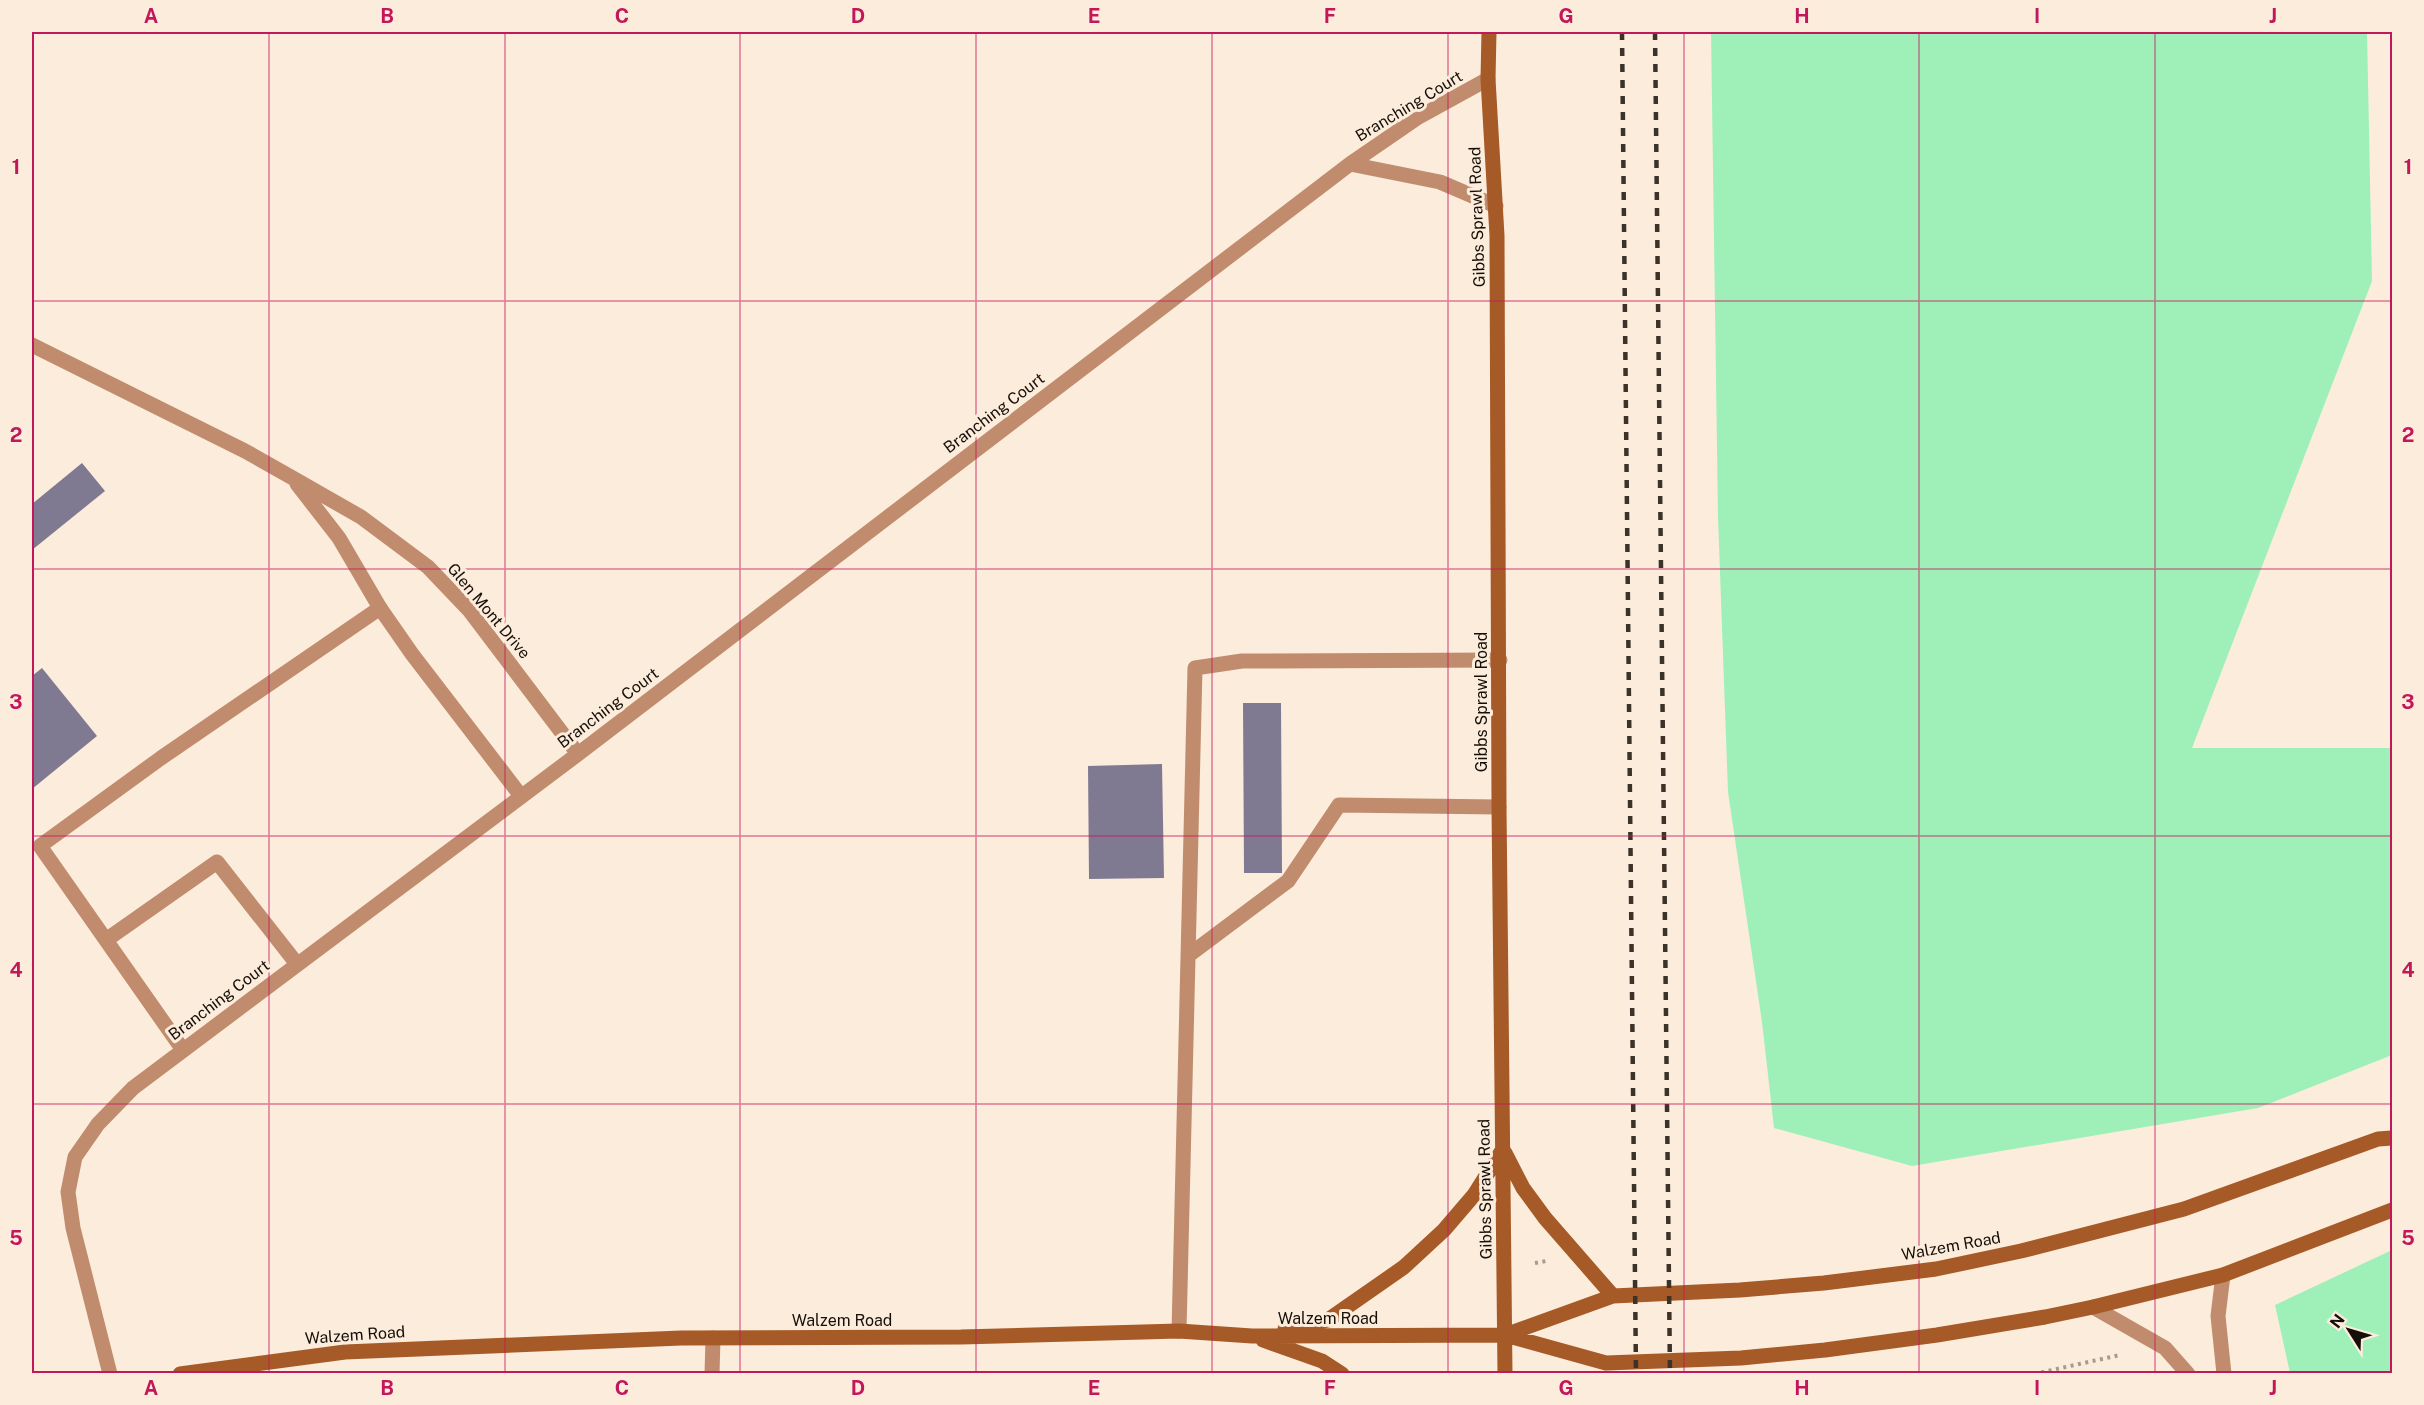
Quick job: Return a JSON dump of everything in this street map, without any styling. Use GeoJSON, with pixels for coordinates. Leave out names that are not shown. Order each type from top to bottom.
{"type":"FeatureCollection","features":[{"type":"Feature","properties":{"kind":"main road","name":"Gibbs Sprawl Road"},"geometry":{"type":"LineString","coordinates":[[1489,32],[1488,80],[1496,206],[1505,1374]]}},
{"type":"Feature","properties":{"kind":"main road","name":"Walzem Road"},"geometry":{"type":"LineString","coordinates":[[1505,1335],[1612,1296],[1728,1291],[1824,1283],[1936,1269],[2011,1254],[2184,1209],[2378,1139],[2392,1138]]}},
{"type":"Feature","properties":{"kind":"main road"},"geometry":{"type":"LineString","coordinates":[[1503,1149],[1523,1188],[1545,1218],[1612,1296]]}},
{"type":"Feature","properties":{"kind":"main road"},"geometry":{"type":"LineString","coordinates":[[1252,1336],[1328,1320],[1404,1267],[1444,1230],[1474,1195],[1503,1149]]}},
{"type":"Feature","properties":{"kind":"main road","name":"Walzem Road"},"geometry":{"type":"LineString","coordinates":[[180,1374],[345,1352],[713,1338],[961,1337],[1179,1331],[1252,1336],[1505,1335],[1601,1368],[1825,1350],[1948,1334],[2093,1307],[2223,1275],[2392,1210]]}},
{"type":"Feature","properties":{"kind":"main road"},"geometry":{"type":"LineString","coordinates":[[1252,1336],[1322,1362],[1342,1374]]}},
{"type":"Feature","properties":{"kind":"street","name":"Branching Court"},"geometry":{"type":"LineString","coordinates":[[110,1374],[73,1228],[68,1192],[75,1157],[99,1124],[133,1088],[578,753],[1350,164],[1417,118],[1488,80]]}},
{"type":"Feature","properties":{"kind":"street","name":"Branching Court"},"geometry":{"type":"LineString","coordinates":[[1350,164],[1440,182],[1496,206]]}},
{"type":"Feature","properties":{"kind":"street","name":"Glen Mont Drive"},"geometry":{"type":"LineString","coordinates":[[32,345],[235,446],[291,477],[361,517],[428,567],[469,610],[578,753]]}},
{"type":"Feature","properties":{"kind":"street","name":"Glen Mont Drive"},"geometry":{"type":"LineString","coordinates":[[291,477],[339,538],[380,608],[411,654],[521,796]]}},
{"type":"Feature","properties":{"kind":"street"},"geometry":{"type":"LineString","coordinates":[[183,1050],[40,846],[161,758],[380,608]]}},
{"type":"Feature","properties":{"kind":"street"},"geometry":{"type":"LineString","coordinates":[[1179,1331],[1196,668],[1242,661],[1500,660]]}},
{"type":"Feature","properties":{"kind":"street"},"geometry":{"type":"LineString","coordinates":[[1190,955],[1288,881],[1339,805],[1499,807]]}},
{"type":"Feature","properties":{"kind":"street"},"geometry":{"type":"LineString","coordinates":[[106,940],[217,862],[297,964]]}},
{"type":"Feature","properties":{"kind":"street"},"geometry":{"type":"LineString","coordinates":[[2223,1275],[2218,1316],[2224,1374]]}},
{"type":"Feature","properties":{"kind":"street"},"geometry":{"type":"LineString","coordinates":[[2093,1307],[2158,1343],[2171,1353],[2188,1374]]}},
{"type":"Feature","properties":{"kind":"street"},"geometry":{"type":"LineString","coordinates":[[712,1374],[713,1338]]}},
{"type":"Feature","properties":{"kind":"path"},"geometry":{"type":"LineString","coordinates":[[2034,1374],[2131,1353]]}},
{"type":"Feature","properties":{"kind":"green space"},"geometry":{"type":"Polygon","coordinates":[[[1711,32],[2367,32],[2372,281],[2192,748],[2392,748],[2392,1055],[2258,1108],[1912,1166],[1774,1128],[1762,1022],[1728,792],[1718,517],[1711,32]]]}},
{"type":"Feature","properties":{"kind":"green space"},"geometry":{"type":"Polygon","coordinates":[[[2392,1250],[2392,1373],[2290,1373],[2275,1305],[2392,1250]]]}},
{"type":"Feature","properties":{"kind":"building"},"geometry":{"type":"Polygon","coordinates":[[[82,463],[105,491],[32,550],[32,504],[82,463]]]}},
{"type":"Feature","properties":{"kind":"building"},"geometry":{"type":"Polygon","coordinates":[[[42,668],[97,736],[32,789],[32,676],[42,668]]]}},
{"type":"Feature","properties":{"kind":"building"},"geometry":{"type":"Polygon","coordinates":[[[1243,703],[1281,703],[1282,873],[1244,873],[1243,703]]]}},
{"type":"Feature","properties":{"kind":"building"},"geometry":{"type":"Polygon","coordinates":[[[1162,764],[1164,878],[1089,879],[1088,766],[1162,764]]]}},
{"type":"Feature","properties":{"kind":"railway"},"geometry":{"type":"LineString","coordinates":[[1622,32],[1636,1374]]}},
{"type":"Feature","properties":{"kind":"railway"},"geometry":{"type":"LineString","coordinates":[[1655,32],[1670,1374]]}}]}
